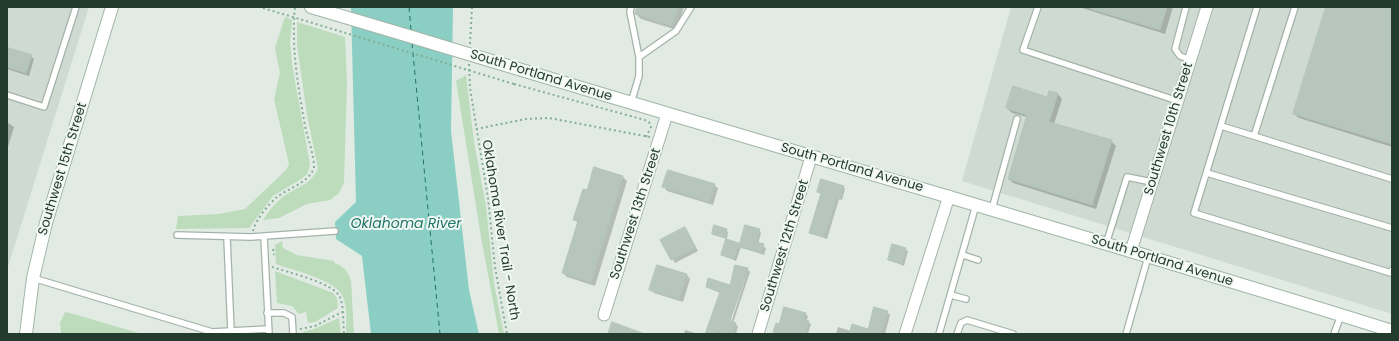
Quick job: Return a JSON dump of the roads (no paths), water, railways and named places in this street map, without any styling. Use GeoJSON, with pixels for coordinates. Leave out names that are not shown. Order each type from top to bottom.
{"type":"FeatureCollection","features":[{"type":"Feature","properties":{"kind":"main road","name":"Southwest 15th Street"},"geometry":{"type":"LineString","coordinates":[[26,334],[33,278],[46,223],[112,7]]}},
{"type":"Feature","properties":{"kind":"main road","name":"South Portland Avenue"},"geometry":{"type":"LineString","coordinates":[[311,7],[811,157],[976,204],[1392,331]]}},
{"type":"Feature","properties":{"kind":"street","name":"Southwest 10th Street"},"geometry":{"type":"LineString","coordinates":[[1131,251],[1208,7]]}},
{"type":"Feature","properties":{"kind":"street","name":"Southwest 13th Street"},"geometry":{"type":"LineString","coordinates":[[604,314],[660,140],[666,114]]}},
{"type":"Feature","properties":{"kind":"street","name":"Southwest 12th Street"},"geometry":{"type":"LineString","coordinates":[[758,334],[811,157]]}},
{"type":"Feature","properties":{"kind":"street"},"geometry":{"type":"LineString","coordinates":[[904,334],[949,196]]}},
{"type":"Feature","properties":{"kind":"lane"},"geometry":{"type":"LineString","coordinates":[[7,94],[44,107],[76,7]]}},
{"type":"Feature","properties":{"kind":"lane"},"geometry":{"type":"LineString","coordinates":[[630,7],[639,57],[639,76],[631,103]]}},
{"type":"Feature","properties":{"kind":"lane"},"geometry":{"type":"LineString","coordinates":[[639,57],[676,30],[691,7]]}},
{"type":"Feature","properties":{"kind":"lane"},"geometry":{"type":"LineString","coordinates":[[1038,7],[1023,50],[1178,101]]}},
{"type":"Feature","properties":{"kind":"lane"},"geometry":{"type":"LineString","coordinates":[[1186,7],[1175,49],[1180,56],[1191,60]]}},
{"type":"Feature","properties":{"kind":"lane"},"geometry":{"type":"LineString","coordinates":[[1257,7],[1194,213],[1391,273],[1392,270]]}},
{"type":"Feature","properties":{"kind":"lane"},"geometry":{"type":"LineString","coordinates":[[1254,136],[1294,7]]}},
{"type":"Feature","properties":{"kind":"lane"},"geometry":{"type":"LineString","coordinates":[[992,209],[1017,119]]}},
{"type":"Feature","properties":{"kind":"lane"},"geometry":{"type":"LineString","coordinates":[[1221,126],[1392,179]]}},
{"type":"Feature","properties":{"kind":"lane"},"geometry":{"type":"LineString","coordinates":[[1206,173],[1392,228]]}},
{"type":"Feature","properties":{"kind":"lane"},"geometry":{"type":"LineString","coordinates":[[1106,244],[1127,177],[1152,182]]}},
{"type":"Feature","properties":{"kind":"lane"},"geometry":{"type":"LineString","coordinates":[[939,334],[963,255],[976,204]]}},
{"type":"Feature","properties":{"kind":"lane"},"geometry":{"type":"LineString","coordinates":[[177,235],[227,238],[264,237],[335,231]]}},
{"type":"Feature","properties":{"kind":"lane"},"geometry":{"type":"LineString","coordinates":[[33,278],[212,332],[268,332],[264,237]]}},
{"type":"Feature","properties":{"kind":"lane"},"geometry":{"type":"LineString","coordinates":[[227,238],[232,331]]}},
{"type":"Feature","properties":{"kind":"lane"},"geometry":{"type":"LineString","coordinates":[[963,255],[978,260]]}},
{"type":"Feature","properties":{"kind":"lane"},"geometry":{"type":"LineString","coordinates":[[1126,334],[1148,256]]}},
{"type":"Feature","properties":{"kind":"lane"},"geometry":{"type":"LineString","coordinates":[[951,295],[966,299]]}},
{"type":"Feature","properties":{"kind":"lane"},"geometry":{"type":"LineString","coordinates":[[267,313],[288,314],[292,317],[293,332]]}},
{"type":"Feature","properties":{"kind":"lane"},"geometry":{"type":"LineString","coordinates":[[1334,334],[1341,315]]}},
{"type":"Feature","properties":{"kind":"lane"},"geometry":{"type":"LineString","coordinates":[[957,334],[961,323],[967,320],[1012,334]]}},
{"type":"Feature","properties":{"kind":"water","name":"Oklahoma River"},"geometry":{"type":"Polygon","coordinates":[[[351,7],[453,7],[451,131],[469,290],[479,334],[371,334],[362,256],[336,239],[335,222],[356,202],[351,7]]]}}]}
